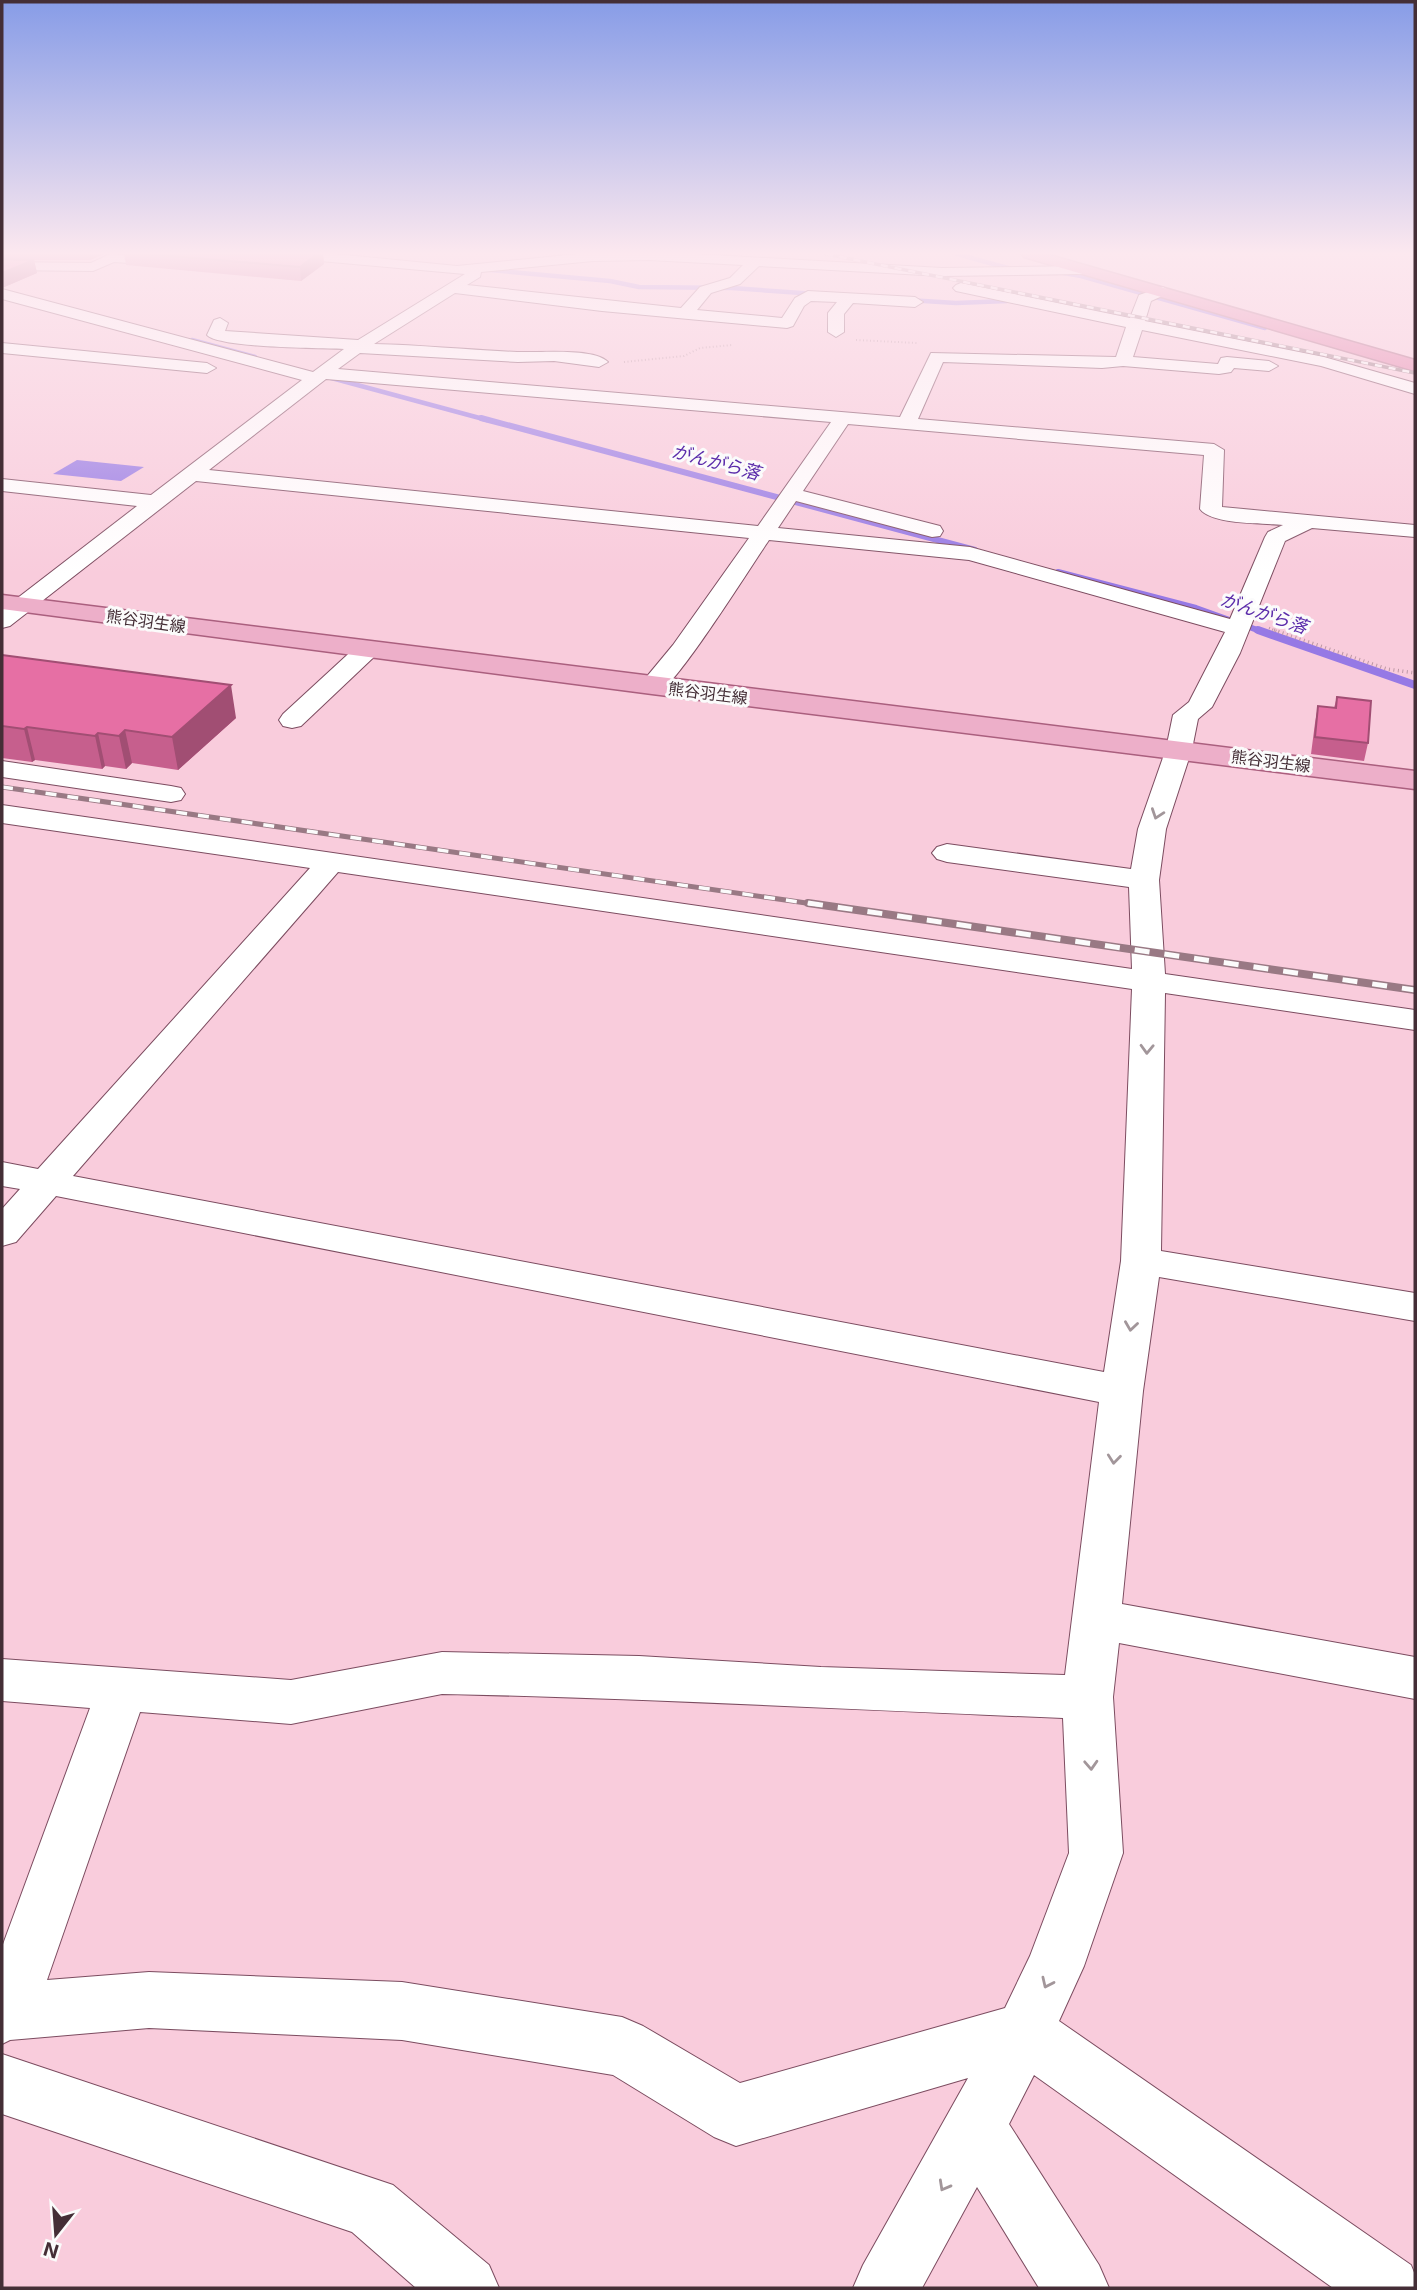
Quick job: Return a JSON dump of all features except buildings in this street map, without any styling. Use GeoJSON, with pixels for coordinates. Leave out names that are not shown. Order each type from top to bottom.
{"type":"FeatureCollection","features":[{"type":"Feature","properties":{"kind":"main road","name":"熊谷羽生線"},"geometry":{"type":"LineString","coordinates":[[13,603],[652,686],[1415,780]]}},
{"type":"Feature","properties":{"kind":"street"},"geometry":{"type":"LineString","coordinates":[[153,361],[1214,450],[1210,509],[1217,513],[1405,530],[1401,552]]}},
{"type":"Feature","properties":{"kind":"street"},"geometry":{"type":"LineString","coordinates":[[267,361],[319,375]]}},
{"type":"Feature","properties":{"kind":"street"},"geometry":{"type":"LineString","coordinates":[[2,621],[13,603],[153,502],[338,361]]}},
{"type":"Feature","properties":{"kind":"street"},"geometry":{"type":"LineString","coordinates":[[590,361],[599,362]]}},
{"type":"Feature","properties":{"kind":"street"},"geometry":{"type":"LineString","coordinates":[[907,423],[935,361]]}},
{"type":"Feature","properties":{"kind":"street"},"geometry":{"type":"LineString","coordinates":[[1043,361],[1124,361],[1219,369],[1225,368],[1227,362],[1377,377],[1412,363]]}},
{"type":"Feature","properties":{"kind":"street"},"geometry":{"type":"LineString","coordinates":[[1318,361],[1415,389]]}},
{"type":"Feature","properties":{"kind":"street"},"geometry":{"type":"LineString","coordinates":[[652,686],[682,650],[844,417]]}},
{"type":"Feature","properties":{"kind":"street"},"geometry":{"type":"LineString","coordinates":[[193,470],[780,510],[978,550],[1242,619]]}},
{"type":"Feature","properties":{"kind":"street"},"geometry":{"type":"LineString","coordinates":[[2,485],[153,502]]}},
{"type":"Feature","properties":{"kind":"street"},"geometry":{"type":"LineString","coordinates":[[780,510],[978,550]]}},
{"type":"Feature","properties":{"kind":"street"},"geometry":{"type":"LineString","coordinates":[[886,2288],[1024,2032],[1055,1966],[1096,1853],[1088,1697],[1122,1391],[1141,1261],[1149,981],[1144,880],[1152,830],[1179,749],[1186,715],[1199,707],[1228,653],[1276,537],[1307,522]]}},
{"type":"Feature","properties":{"kind":"street"},"geometry":{"type":"LineString","coordinates":[[292,720],[367,650]]}},
{"type":"Feature","properties":{"kind":"street"},"geometry":{"type":"LineString","coordinates":[[2,769],[171,794]]}},
{"type":"Feature","properties":{"kind":"street"},"geometry":{"type":"LineString","coordinates":[[2,814],[1415,1020]]}},
{"type":"Feature","properties":{"kind":"street"},"geometry":{"type":"LineString","coordinates":[[947,853],[1144,880]]}},
{"type":"Feature","properties":{"kind":"street"},"geometry":{"type":"LineString","coordinates":[[2,1233],[330,863]]}},
{"type":"Feature","properties":{"kind":"street"},"geometry":{"type":"LineString","coordinates":[[2,1174],[1122,1391]]}},
{"type":"Feature","properties":{"kind":"street"},"geometry":{"type":"LineString","coordinates":[[1141,1261],[1415,1307]]}},
{"type":"Feature","properties":{"kind":"street"},"geometry":{"type":"LineString","coordinates":[[1096,1619],[1415,1678]]}},
{"type":"Feature","properties":{"kind":"street"},"geometry":{"type":"LineString","coordinates":[[2,1680],[291,1702],[442,1673],[639,1677],[821,1688],[1088,1697]]}},
{"type":"Feature","properties":{"kind":"street"},"geometry":{"type":"LineString","coordinates":[[122,1688],[5,2013],[149,2000],[402,2011],[622,2047],[736,2115],[1024,2032]]}},
{"type":"Feature","properties":{"kind":"street"},"geometry":{"type":"LineString","coordinates":[[1024,2032],[1388,2288]]}},
{"type":"Feature","properties":{"kind":"street"},"geometry":{"type":"LineString","coordinates":[[2,2085],[371,2207],[466,2288]]}},
{"type":"Feature","properties":{"kind":"street"},"geometry":{"type":"LineString","coordinates":[[975,2126],[1076,2288]]}},
{"type":"Feature","properties":{"kind":"path"},"geometry":{"type":"LineString","coordinates":[[1242,619],[1387,669],[1415,673]]}},
{"type":"Feature","properties":{"kind":"shaded area"},"geometry":{"type":"Polygon","coordinates":[[[77,460],[144,467],[121,481],[53,474],[77,460]]]}},
{"type":"Feature","properties":{"kind":"waterway","name":"がんがら落"},"geometry":{"type":"LineString","coordinates":[[324,376],[487,420]]}},
{"type":"Feature","properties":{"kind":"waterway","name":"がんがら落"},"geometry":{"type":"LineString","coordinates":[[481,418],[975,550]]}},
{"type":"Feature","properties":{"kind":"waterway","name":"がんがら落"},"geometry":{"type":"LineString","coordinates":[[1058,572],[1196,608],[1263,632]]}},
{"type":"Feature","properties":{"kind":"waterway","name":"がんがら落"},"geometry":{"type":"LineString","coordinates":[[1258,630],[1415,685]]}},
{"type":"Feature","properties":{"kind":"railway"},"geometry":{"type":"LineString","coordinates":[[1355,361],[1415,373]]}},
{"type":"Feature","properties":{"kind":"railway"},"geometry":{"type":"LineString","coordinates":[[2,787],[820,905]]}},
{"type":"Feature","properties":{"kind":"railway"},"geometry":{"type":"LineString","coordinates":[[808,903],[1415,990]]}}]}
